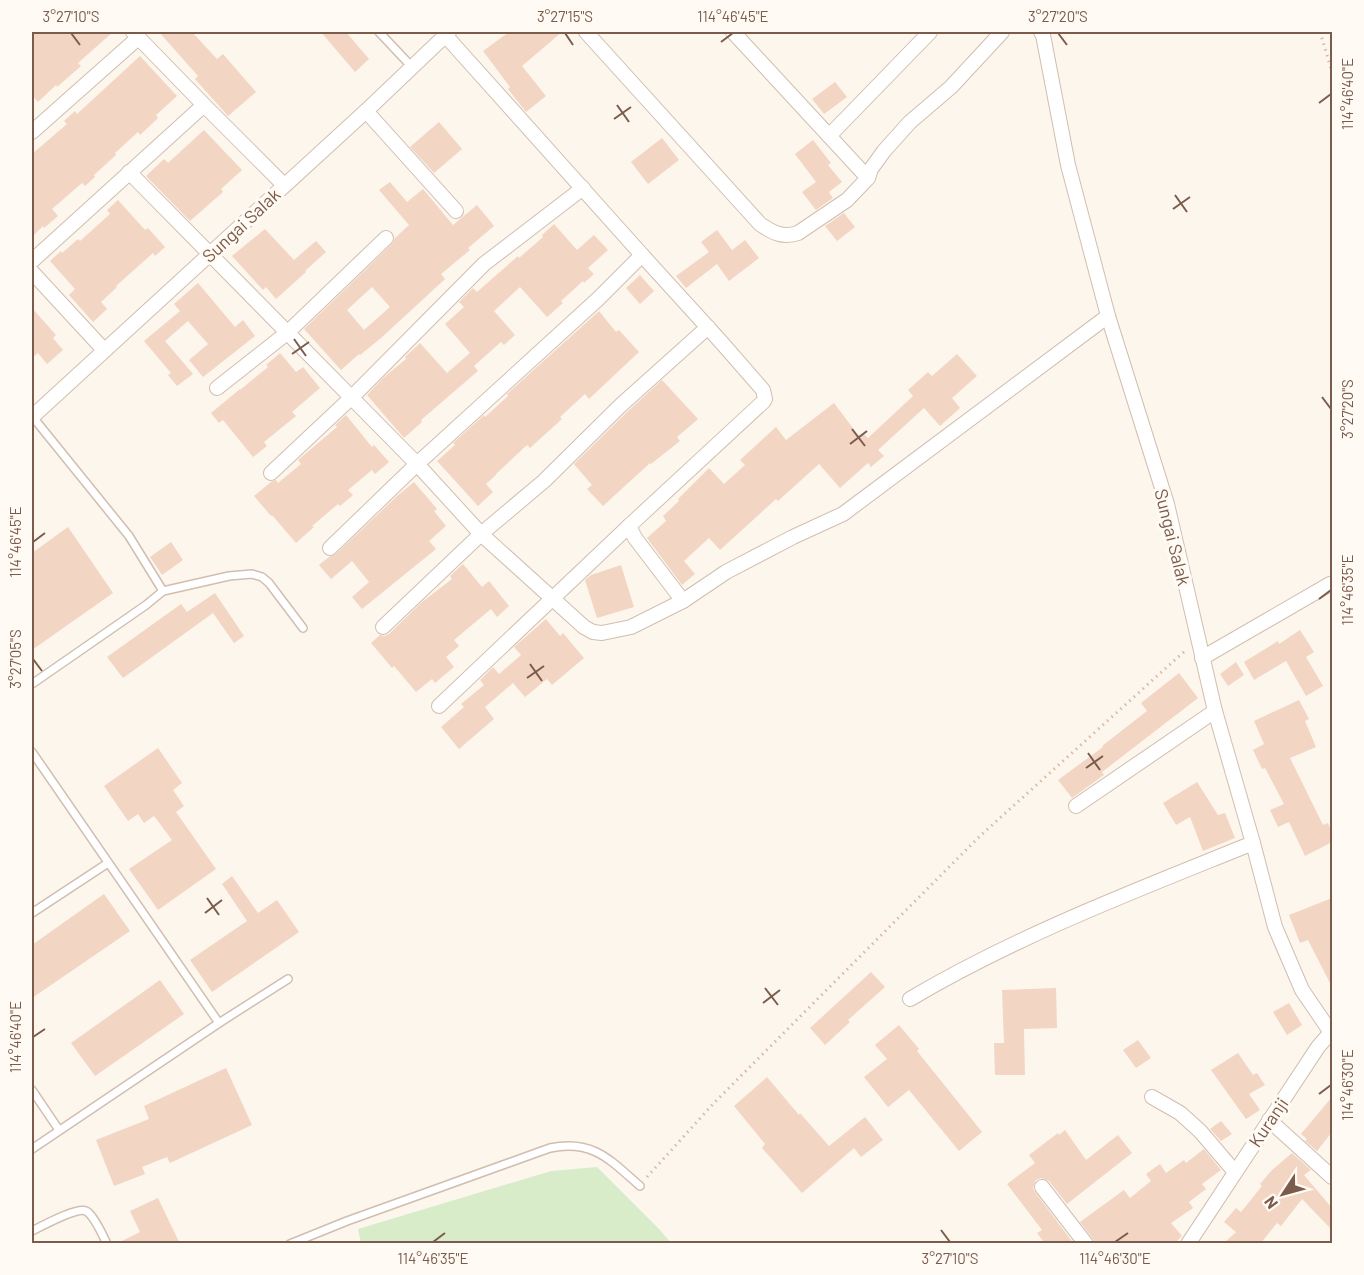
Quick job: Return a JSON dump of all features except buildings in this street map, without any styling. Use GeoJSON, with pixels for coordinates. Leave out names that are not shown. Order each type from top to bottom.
{"type":"FeatureCollection","features":[{"type":"Feature","properties":{"kind":"street"},"geometry":{"type":"LineString","coordinates":[[586,32],[754,217],[770,231],[785,236],[798,233],[847,200],[868,178],[871,169],[884,151],[910,122],[951,87],[1002,32]]}},
{"type":"Feature","properties":{"kind":"street"},"geometry":{"type":"LineString","coordinates":[[733,32],[868,178]]}},
{"type":"Feature","properties":{"kind":"street"},"geometry":{"type":"LineString","coordinates":[[829,136],[930,32]]}},
{"type":"Feature","properties":{"kind":"street","name":"Sungai Salak"},"geometry":{"type":"LineString","coordinates":[[32,416],[366,111],[447,33]]}},
{"type":"Feature","properties":{"kind":"street"},"geometry":{"type":"LineString","coordinates":[[439,706],[765,399],[763,390],[447,33]]}},
{"type":"Feature","properties":{"kind":"street","name":"Sungai Salak"},"geometry":{"type":"LineString","coordinates":[[1046,33],[1068,165],[1108,316],[1167,504],[1215,711],[1275,927],[1302,990],[1332,1033]]}},
{"type":"Feature","properties":{"kind":"street"},"geometry":{"type":"LineString","coordinates":[[32,132],[136,35],[284,185]]}},
{"type":"Feature","properties":{"kind":"street"},"geometry":{"type":"LineString","coordinates":[[32,261],[204,105]]}},
{"type":"Feature","properties":{"kind":"street"},"geometry":{"type":"LineString","coordinates":[[366,111],[456,211]]}},
{"type":"Feature","properties":{"kind":"street"},"geometry":{"type":"LineString","coordinates":[[129,172],[352,397],[481,534],[584,627],[593,632],[602,633],[631,627],[683,601],[726,572],[843,514],[1108,316]]}},
{"type":"Feature","properties":{"kind":"street"},"geometry":{"type":"LineString","coordinates":[[272,473],[352,397],[484,264],[583,189]]}},
{"type":"Feature","properties":{"kind":"street"},"geometry":{"type":"LineString","coordinates":[[217,388],[287,333],[386,238]]}},
{"type":"Feature","properties":{"kind":"street"},"geometry":{"type":"LineString","coordinates":[[330,548],[417,464],[598,299],[642,255]]}},
{"type":"Feature","properties":{"kind":"street"},"geometry":{"type":"LineString","coordinates":[[32,272],[104,350]]}},
{"type":"Feature","properties":{"kind":"street"},"geometry":{"type":"LineString","coordinates":[[382,627],[481,534],[544,481],[621,405],[708,327]]}},
{"type":"Feature","properties":{"kind":"street"},"geometry":{"type":"LineString","coordinates":[[629,526],[635,538],[683,601]]}},
{"type":"Feature","properties":{"kind":"street"},"geometry":{"type":"LineString","coordinates":[[1202,657],[1330,584]]}},
{"type":"Feature","properties":{"kind":"street"},"geometry":{"type":"LineString","coordinates":[[1076,806],[1215,711]]}},
{"type":"Feature","properties":{"kind":"street"},"geometry":{"type":"LineString","coordinates":[[910,999],[952,975],[1077,915],[1253,843]]}},
{"type":"Feature","properties":{"kind":"street","name":"Kuranji"},"geometry":{"type":"LineString","coordinates":[[1193,1241],[1269,1119],[1318,1047],[1332,1033]]}},
{"type":"Feature","properties":{"kind":"street"},"geometry":{"type":"LineString","coordinates":[[1152,1097],[1180,1113],[1200,1131],[1235,1172]]}},
{"type":"Feature","properties":{"kind":"street"},"geometry":{"type":"LineString","coordinates":[[1269,1119],[1332,1177]]}},
{"type":"Feature","properties":{"kind":"street"},"geometry":{"type":"LineString","coordinates":[[1042,1187],[1086,1244]]}},
{"type":"Feature","properties":{"kind":"lane"},"geometry":{"type":"LineString","coordinates":[[379,32],[412,67]]}},
{"type":"Feature","properties":{"kind":"lane"},"geometry":{"type":"LineString","coordinates":[[32,416],[129,536],[163,591]]}},
{"type":"Feature","properties":{"kind":"lane"},"geometry":{"type":"LineString","coordinates":[[32,684],[163,591],[229,576],[252,574],[262,577],[303,628]]}},
{"type":"Feature","properties":{"kind":"lane"},"geometry":{"type":"LineString","coordinates":[[32,752],[219,1023]]}},
{"type":"Feature","properties":{"kind":"lane"},"geometry":{"type":"LineString","coordinates":[[32,913],[108,863]]}},
{"type":"Feature","properties":{"kind":"lane"},"geometry":{"type":"LineString","coordinates":[[32,1149],[288,979]]}},
{"type":"Feature","properties":{"kind":"lane"},"geometry":{"type":"LineString","coordinates":[[32,1090],[59,1130]]}},
{"type":"Feature","properties":{"kind":"lane"},"geometry":{"type":"LineString","coordinates":[[290,1244],[358,1217],[564,1145],[597,1151],[640,1186]]}},
{"type":"Feature","properties":{"kind":"lane"},"geometry":{"type":"LineString","coordinates":[[32,1231],[74,1212],[84,1210],[88,1212],[107,1244]]}},
{"type":"Feature","properties":{"kind":"path"},"geometry":{"type":"LineString","coordinates":[[1320,32],[1332,72]]}},
{"type":"Feature","properties":{"kind":"path"},"geometry":{"type":"LineString","coordinates":[[640,1186],[713,1104],[980,836],[1198,639]]}},
{"type":"Feature","properties":{"kind":"green space"},"geometry":{"type":"Polygon","coordinates":[[[597,1167],[671,1243],[361,1243],[358,1229],[551,1171],[597,1167]]]}}]}
